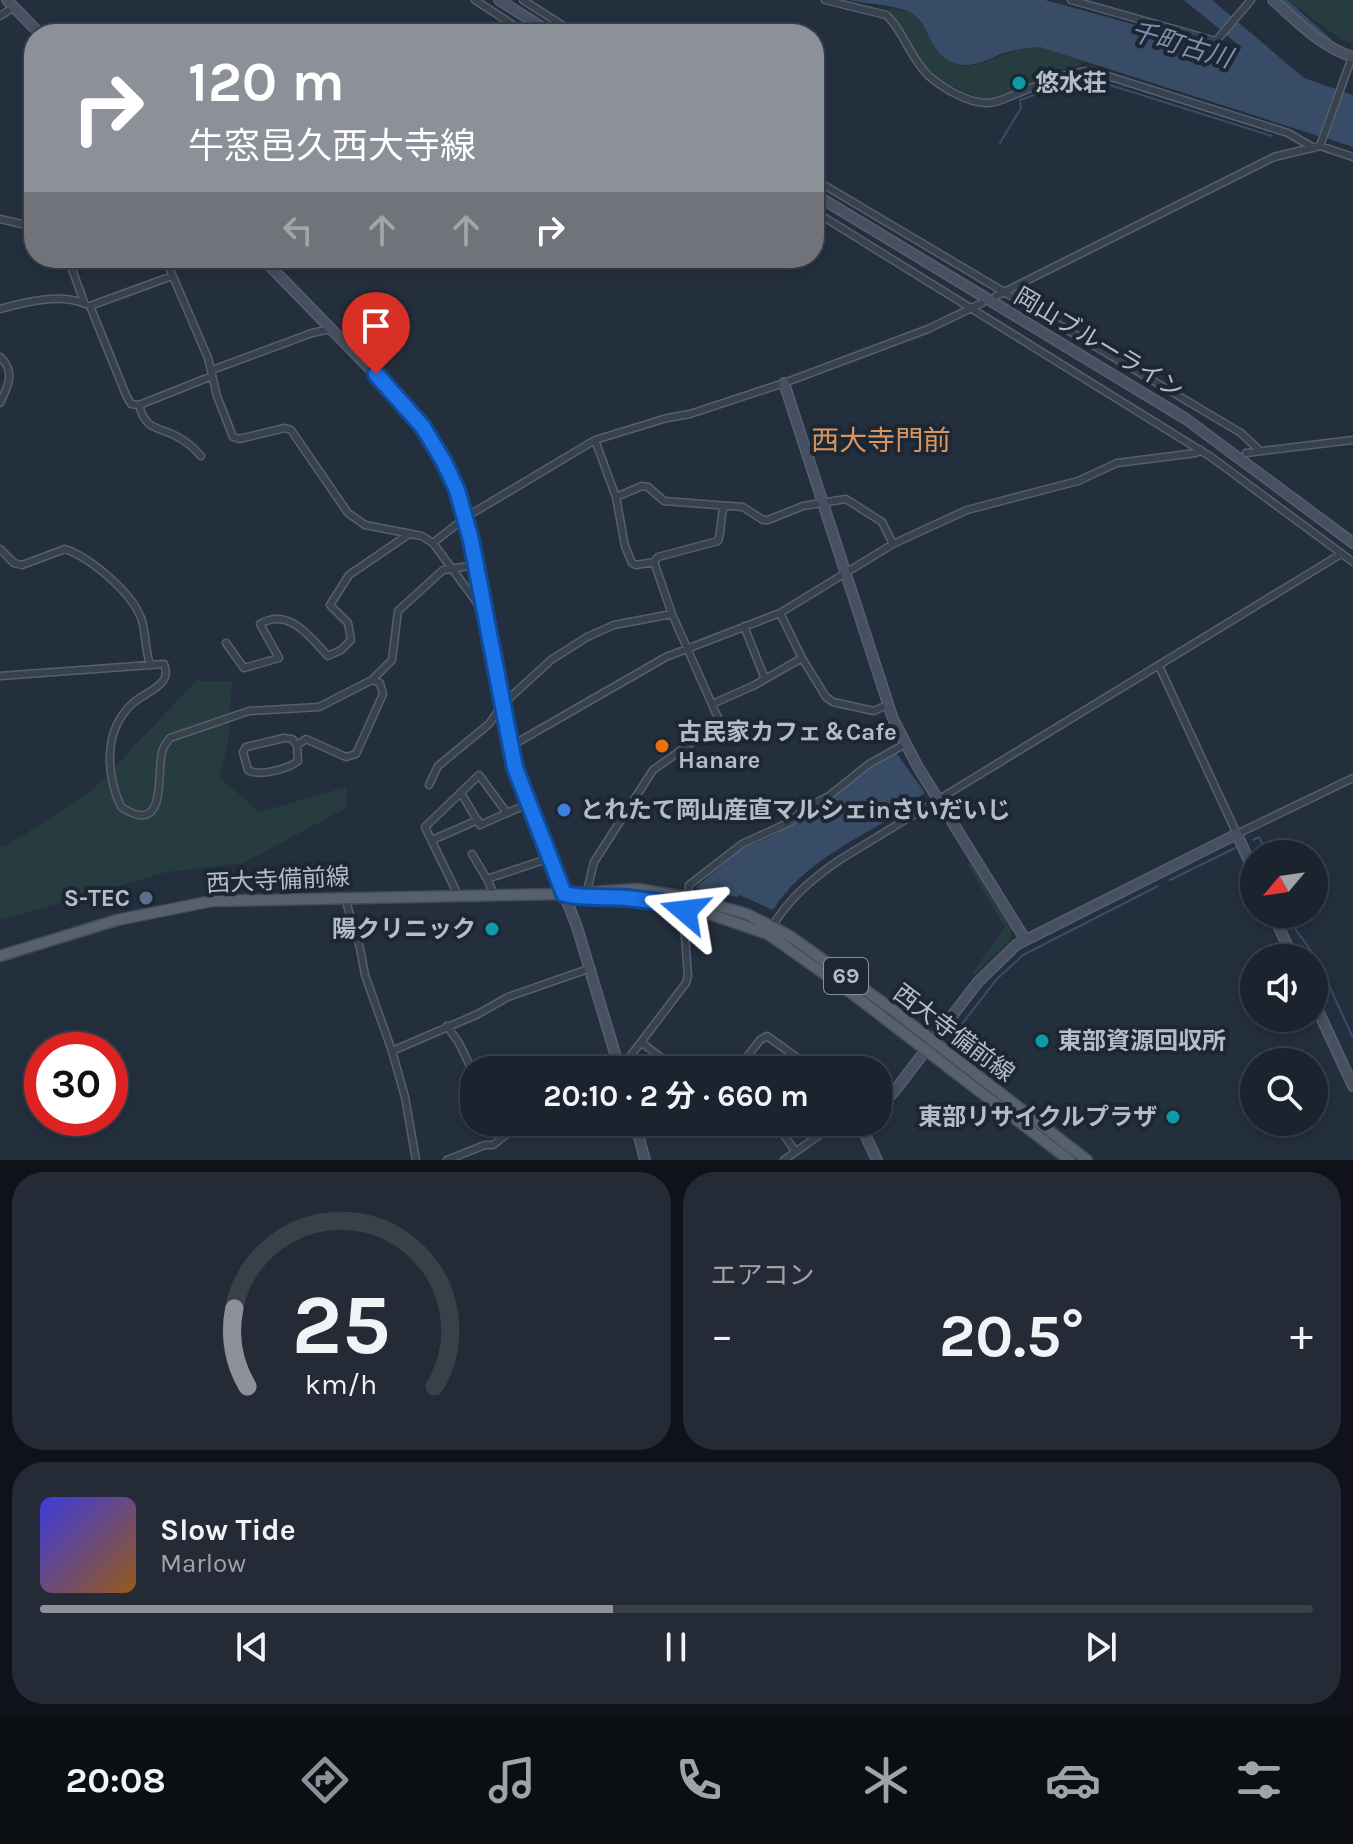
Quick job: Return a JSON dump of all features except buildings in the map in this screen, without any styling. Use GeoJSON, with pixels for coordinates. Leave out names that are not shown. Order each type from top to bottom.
{"type":"FeatureCollection","features":[{"type":"Feature","properties":{"kind":"main road"},"geometry":{"type":"LineString","coordinates":[[499,0],[547,24]]}},
{"type":"Feature","properties":{"kind":"main road"},"geometry":{"type":"LineString","coordinates":[[1273,0],[1324,44],[1353,57]]}},
{"type":"Feature","properties":{"kind":"main road"},"geometry":{"type":"LineString","coordinates":[[10,4],[30,24]]}},
{"type":"Feature","properties":{"kind":"main road","name":"岡山ブルーライン"},"geometry":{"type":"LineString","coordinates":[[824,200],[1186,419],[1224,444],[1353,543]]}},
{"type":"Feature","properties":{"kind":"main road"},"geometry":{"type":"LineString","coordinates":[[272,268],[399,397],[423,427],[444,462],[466,517],[515,768],[591,968],[614,1056]]}},
{"type":"Feature","properties":{"kind":"main road"},"geometry":{"type":"LineString","coordinates":[[784,383],[887,705],[905,744],[1025,939]]}},
{"type":"Feature","properties":{"kind":"main road"},"geometry":{"type":"LineString","coordinates":[[892,1094],[989,970],[1025,939],[1237,834],[1240,841]]}},
{"type":"Feature","properties":{"kind":"main road","name":"西大寺備前線"},"geometry":{"type":"LineString","coordinates":[[0,956],[162,909],[212,901],[564,894],[637,889],[686,902]]}},
{"type":"Feature","properties":{"kind":"main road","name":"西大寺備前線"},"geometry":{"type":"LineString","coordinates":[[564,894],[587,899],[707,901],[770,930],[826,961],[1069,1160]]}},
{"type":"Feature","properties":{"kind":"main road"},"geometry":{"type":"LineString","coordinates":[[1328,1032],[1353,1086]]}},
{"type":"Feature","properties":{"kind":"main road","name":"西大寺備前線"},"geometry":{"type":"LineString","coordinates":[[930,1046],[1087,1160]]}},
{"type":"Feature","properties":{"kind":"main road"},"geometry":{"type":"LineString","coordinates":[[638,1136],[645,1160]]}},
{"type":"Feature","properties":{"kind":"main road"},"geometry":{"type":"LineString","coordinates":[[866,1136],[877,1160]]}},
{"type":"Feature","properties":{"kind":"street"},"geometry":{"type":"LineString","coordinates":[[475,0],[512,24]]}},
{"type":"Feature","properties":{"kind":"street"},"geometry":{"type":"LineString","coordinates":[[523,0],[551,24]]}},
{"type":"Feature","properties":{"kind":"street"},"geometry":{"type":"LineString","coordinates":[[825,0],[886,15],[915,61],[930,77],[970,99],[987,104],[1059,77],[1092,71],[1288,133],[1317,147],[1353,157]]}},
{"type":"Feature","properties":{"kind":"street"},"geometry":{"type":"LineString","coordinates":[[1071,0],[1216,41],[1251,0]]}},
{"type":"Feature","properties":{"kind":"street"},"geometry":{"type":"LineString","coordinates":[[0,16],[10,4]]}},
{"type":"Feature","properties":{"kind":"street"},"geometry":{"type":"LineString","coordinates":[[996,296],[1274,157],[1317,147],[1353,57]]}},
{"type":"Feature","properties":{"kind":"street"},"geometry":{"type":"LineString","coordinates":[[1342,81],[1353,84]]}},
{"type":"Feature","properties":{"kind":"street"},"geometry":{"type":"LineString","coordinates":[[824,185],[1241,433],[1260,451]]}},
{"type":"Feature","properties":{"kind":"street"},"geometry":{"type":"LineString","coordinates":[[824,217],[1201,450],[1353,562]]}},
{"type":"Feature","properties":{"kind":"street"},"geometry":{"type":"LineString","coordinates":[[0,219],[24,225]]}},
{"type":"Feature","properties":{"kind":"street"},"geometry":{"type":"LineString","coordinates":[[72,268],[131,404],[139,405],[312,333],[331,329]]}},
{"type":"Feature","properties":{"kind":"street"},"geometry":{"type":"LineString","coordinates":[[169,268],[212,373],[233,437],[239,439],[285,428],[291,430],[348,513],[365,525],[422,536],[433,543],[486,614]]}},
{"type":"Feature","properties":{"kind":"street"},"geometry":{"type":"LineString","coordinates":[[0,309],[61,299],[88,305],[172,276]]}},
{"type":"Feature","properties":{"kind":"street"},"geometry":{"type":"LineString","coordinates":[[433,543],[466,517],[595,440],[690,414],[784,383],[928,329],[982,303]]}},
{"type":"Feature","properties":{"kind":"street"},"geometry":{"type":"LineString","coordinates":[[0,357],[10,370],[10,378],[0,403]]}},
{"type":"Feature","properties":{"kind":"street"},"geometry":{"type":"LineString","coordinates":[[139,405],[143,419],[154,428],[176,435],[201,456]]}},
{"type":"Feature","properties":{"kind":"street"},"geometry":{"type":"LineString","coordinates":[[595,440],[616,497],[625,546],[632,563],[654,562],[658,557],[718,541],[724,506]]}},
{"type":"Feature","properties":{"kind":"street"},"geometry":{"type":"LineString","coordinates":[[1246,453],[1353,440]]}},
{"type":"Feature","properties":{"kind":"street"},"geometry":{"type":"LineString","coordinates":[[511,746],[666,657],[780,613],[808,598],[844,571],[893,544],[967,510],[1078,481],[1117,463],[1201,450]]}},
{"type":"Feature","properties":{"kind":"street"},"geometry":{"type":"LineString","coordinates":[[1211,457],[1224,454]]}},
{"type":"Feature","properties":{"kind":"street"},"geometry":{"type":"LineString","coordinates":[[616,497],[642,486],[648,487],[664,501],[743,507],[763,520],[803,506],[846,499],[882,522],[893,544]]}},
{"type":"Feature","properties":{"kind":"street"},"geometry":{"type":"LineString","coordinates":[[226,643],[244,668],[279,658],[260,624],[269,619],[294,621],[328,656],[341,650],[351,640],[348,623],[330,605],[349,575],[409,534]]}},
{"type":"Feature","properties":{"kind":"street"},"geometry":{"type":"LineString","coordinates":[[0,549],[14,563],[22,565],[65,549],[88,561],[132,601],[142,621],[144,646],[150,664]]}},
{"type":"Feature","properties":{"kind":"street"},"geometry":{"type":"LineString","coordinates":[[770,930],[792,898],[820,873],[1341,554]]}},
{"type":"Feature","properties":{"kind":"street"},"geometry":{"type":"LineString","coordinates":[[587,891],[594,862],[653,770],[718,724],[654,562]]}},
{"type":"Feature","properties":{"kind":"street"},"geometry":{"type":"LineString","coordinates":[[0,676],[164,664],[165,677],[127,710],[115,730],[110,747],[112,783],[121,807],[137,815],[148,813],[158,799],[163,748],[170,738],[249,711],[319,707],[372,680],[392,660],[398,611],[443,570],[476,565]]}},
{"type":"Feature","properties":{"kind":"street"},"geometry":{"type":"LineString","coordinates":[[780,613],[826,697],[833,702],[874,711],[887,705]]}},
{"type":"Feature","properties":{"kind":"street"},"geometry":{"type":"LineString","coordinates":[[429,785],[438,766],[489,724],[503,704],[551,660],[587,637],[614,625],[672,614]]}},
{"type":"Feature","properties":{"kind":"street"},"geometry":{"type":"LineString","coordinates":[[744,626],[765,679]]}},
{"type":"Feature","properties":{"kind":"street"},"geometry":{"type":"LineString","coordinates":[[712,704],[802,658]]}},
{"type":"Feature","properties":{"kind":"street"},"geometry":{"type":"LineString","coordinates":[[1159,666],[1237,834],[1353,778]]}},
{"type":"Feature","properties":{"kind":"street"},"geometry":{"type":"LineString","coordinates":[[297,745],[306,739],[346,757],[356,754],[383,694],[380,683],[372,680]]}},
{"type":"Feature","properties":{"kind":"street"},"geometry":{"type":"LineString","coordinates":[[288,738],[297,745],[298,761],[292,765],[252,774],[248,770],[243,752],[248,746],[288,738]]}},
{"type":"Feature","properties":{"kind":"street"},"geometry":{"type":"LineString","coordinates":[[629,1056],[686,983],[686,902],[689,885],[742,844],[790,822],[869,764],[905,744]]}},
{"type":"Feature","properties":{"kind":"street"},"geometry":{"type":"LineString","coordinates":[[458,895],[425,827],[479,775],[507,813]]}},
{"type":"Feature","properties":{"kind":"street"},"geometry":{"type":"LineString","coordinates":[[461,793],[480,825],[528,804]]}},
{"type":"Feature","properties":{"kind":"street"},"geometry":{"type":"LineString","coordinates":[[432,840],[478,820]]}},
{"type":"Feature","properties":{"kind":"street"},"geometry":{"type":"LineString","coordinates":[[472,854],[494,894]]}},
{"type":"Feature","properties":{"kind":"street"},"geometry":{"type":"LineString","coordinates":[[487,879],[550,858]]}},
{"type":"Feature","properties":{"kind":"street"},"geometry":{"type":"LineString","coordinates":[[344,897],[365,975],[405,1097],[416,1160]]}},
{"type":"Feature","properties":{"kind":"street"},"geometry":{"type":"LineString","coordinates":[[392,1051],[478,1014],[508,997],[591,968]]}},
{"type":"Feature","properties":{"kind":"street"},"geometry":{"type":"LineString","coordinates":[[447,1026],[465,1056]]}},
{"type":"Feature","properties":{"kind":"street"},"geometry":{"type":"LineString","coordinates":[[748,1056],[767,1036],[795,1056]]}},
{"type":"Feature","properties":{"kind":"street"},"geometry":{"type":"LineString","coordinates":[[641,1042],[659,1056]]}},
{"type":"Feature","properties":{"kind":"street"},"geometry":{"type":"LineString","coordinates":[[447,1160],[485,1145],[493,1145],[502,1136]]}},
{"type":"Feature","properties":{"kind":"street"},"geometry":{"type":"LineString","coordinates":[[785,1136],[795,1151]]}},
{"type":"Feature","properties":{"kind":"street"},"geometry":{"type":"LineString","coordinates":[[784,1160],[817,1136]]}},
{"type":"Feature","properties":{"kind":"green space"},"geometry":{"type":"Polygon","coordinates":[[[1287,0],[1353,0],[1353,43],[1342,40],[1287,0]]]}},
{"type":"Feature","properties":{"kind":"green space"},"geometry":{"type":"Polygon","coordinates":[[[890,8],[914,16],[941,52],[958,64],[977,65],[1030,47],[1045,48],[1082,60],[1080,65],[986,100],[963,92],[933,73],[889,14],[890,8]]]}},
{"type":"Feature","properties":{"kind":"green space"},"geometry":{"type":"Polygon","coordinates":[[[196,681],[232,681],[228,743],[219,777],[260,812],[346,787],[346,808],[243,863],[167,872],[0,920],[0,846],[3,848],[93,790],[196,681]]]}},
{"type":"Feature","properties":{"kind":"green space"},"geometry":{"type":"Polygon","coordinates":[[[971,862],[1012,930],[1010,940],[974,975],[972,973],[1005,927],[967,864],[971,862]]]}},
{"type":"Feature","properties":{"kind":"water","name":"千町古川"},"geometry":{"type":"Polygon","coordinates":[[[848,0],[1045,0],[1237,53],[1241,47],[1184,0],[1212,0],[1304,78],[1353,95],[1353,147],[1040,47],[1008,52],[974,64],[951,62],[936,49],[922,24],[909,12],[848,0]]]}},
{"type":"Feature","properties":{"kind":"water"},"geometry":{"type":"Polygon","coordinates":[[[895,751],[925,793],[898,810],[898,814],[813,867],[798,879],[773,910],[740,895],[737,897],[695,888],[742,849],[774,835],[807,811],[830,800],[865,770],[895,751]]]}},
{"type":"Feature","properties":{"kind":"waterway"},"geometry":{"type":"LineString","coordinates":[[1282,0],[1328,41]]}},
{"type":"Feature","properties":{"kind":"waterway"},"geometry":{"type":"LineString","coordinates":[[1094,80],[1272,136]]}},
{"type":"Feature","properties":{"kind":"waterway"},"geometry":{"type":"LineString","coordinates":[[1000,143],[1021,108],[1020,100],[1066,84],[1094,80]]}},
{"type":"Feature","properties":{"kind":"waterway"},"geometry":{"type":"LineString","coordinates":[[1253,840],[1259,837],[1260,840]]}},
{"type":"Feature","properties":{"kind":"waterway"},"geometry":{"type":"LineString","coordinates":[[1170,880],[1237,847]]}},
{"type":"Feature","properties":{"kind":"waterway"},"geometry":{"type":"LineString","coordinates":[[952,1037],[996,980],[1023,955],[1158,886]]}},
{"type":"Feature","properties":{"kind":"waterway"},"geometry":{"type":"LineString","coordinates":[[1295,928],[1317,959],[1353,1038]]}},
{"type":"Feature","properties":{"kind":"place","name":"悠水荘"},"geometry":{"type":"Point","coordinates":[1019,83]}},
{"type":"Feature","properties":{"kind":"place","name":"古民家カフェ＆Cafe Hanare"},"geometry":{"type":"Point","coordinates":[662,746]}},
{"type":"Feature","properties":{"kind":"place","name":"とれたて岡山産直マルシェinさいだいじ"},"geometry":{"type":"Point","coordinates":[564,810]}},
{"type":"Feature","properties":{"kind":"place","name":"S-TEC"},"geometry":{"type":"Point","coordinates":[146,898]}},
{"type":"Feature","properties":{"kind":"place","name":"陽クリニック"},"geometry":{"type":"Point","coordinates":[492,929]}},
{"type":"Feature","properties":{"kind":"place","name":"東部資源回収所"},"geometry":{"type":"Point","coordinates":[1042,1041]}},
{"type":"Feature","properties":{"kind":"place","name":"東部リサイクルプラザ"},"geometry":{"type":"Point","coordinates":[1173,1117]}},
{"type":"Feature","properties":{"kind":"district","name":"西大寺門前"},"geometry":{"type":"Point","coordinates":[881,440]}},
{"type":"Feature","properties":{"kind":"route"},"geometry":{"type":"LineString","coordinates":[[376,374],[423,427],[457,490],[471,540],[515,768],[564,894],[587,899],[651,900],[685,907],[685,911]]}}]}
